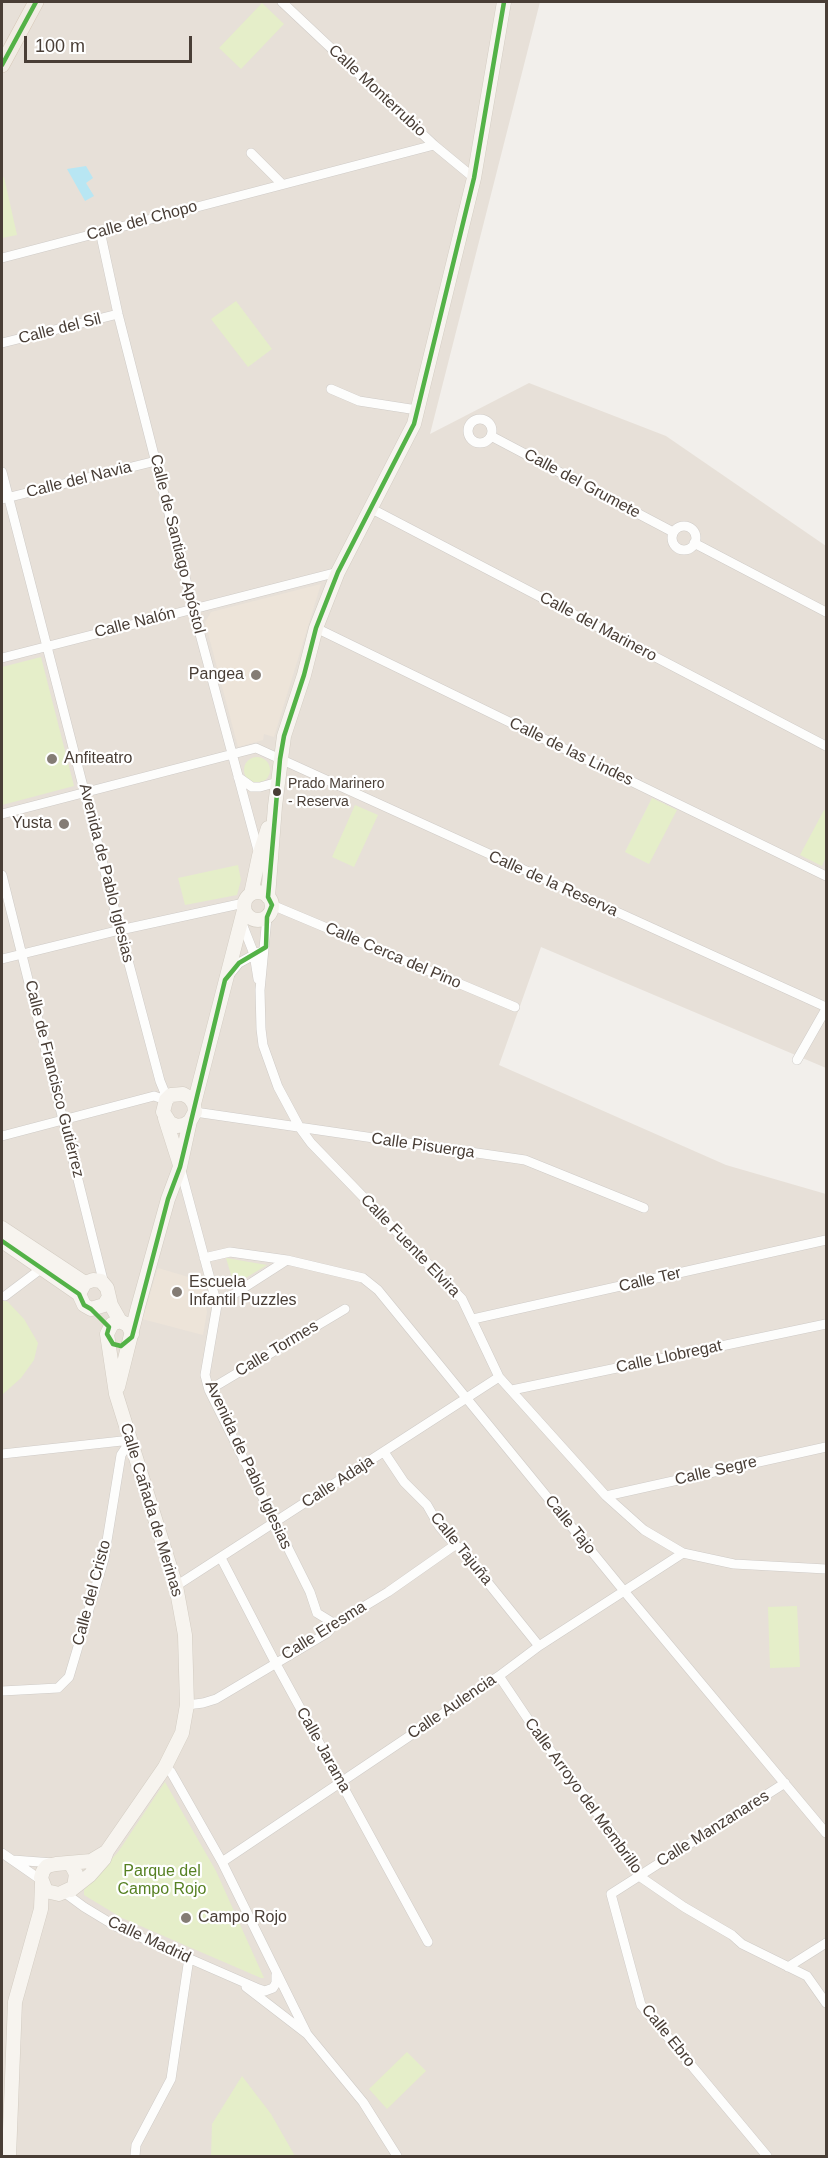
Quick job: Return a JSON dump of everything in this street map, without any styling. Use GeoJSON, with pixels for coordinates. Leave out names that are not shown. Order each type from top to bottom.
{"type":"FeatureCollection","features":[{"type":"Feature","properties":{"kind":"main road"},"geometry":{"type":"LineString","coordinates":[[2,65],[36,2]]}},
{"type":"Feature","properties":{"kind":"street"},"geometry":{"type":"LineString","coordinates":[[245,907],[251,919],[262,920],[269,906],[280,759],[284,736],[304,675],[316,628],[338,572],[414,424],[474,178],[504,2]]}},
{"type":"Feature","properties":{"kind":"street","name":"Calle Monterrubio"},"geometry":{"type":"LineString","coordinates":[[286,3],[434,145],[474,178]]}},
{"type":"Feature","properties":{"kind":"street","name":"Calle del Chopo"},"geometry":{"type":"LineString","coordinates":[[2,258],[434,145]]}},
{"type":"Feature","properties":{"kind":"street"},"geometry":{"type":"LineString","coordinates":[[251,153],[282,184]]}},
{"type":"Feature","properties":{"kind":"street","name":"Calle de Santiago Apóstol"},"geometry":{"type":"LineString","coordinates":[[100,231],[118,314],[259,856]]}},
{"type":"Feature","properties":{"kind":"street","name":"Calle del Sil"},"geometry":{"type":"LineString","coordinates":[[2,343],[118,314]]}},
{"type":"Feature","properties":{"kind":"street"},"geometry":{"type":"LineString","coordinates":[[331,389],[359,401],[417,410]]}},
{"type":"Feature","properties":{"kind":"street","name":"Calle del Grumete"},"geometry":{"type":"LineString","coordinates":[[491,436],[673,532]]}},
{"type":"Feature","properties":{"kind":"street","name":"Calle del Navia"},"geometry":{"type":"LineString","coordinates":[[5,499],[156,461]]}},
{"type":"Feature","properties":{"kind":"street","name":"Avenida de Pablo Iglesias"},"geometry":{"type":"LineString","coordinates":[[2,472],[5,499],[47,646],[160,1081],[170,1097]]}},
{"type":"Feature","properties":{"kind":"street","name":"Calle del Marinero"},"geometry":{"type":"LineString","coordinates":[[370,508],[826,746]]}},
{"type":"Feature","properties":{"kind":"street"},"geometry":{"type":"LineString","coordinates":[[680,526],[689,527],[695,534],[694,543],[687,549],[678,548],[673,541],[673,532],[680,526]]}},
{"type":"Feature","properties":{"kind":"street"},"geometry":{"type":"LineString","coordinates":[[694,543],[826,612]]}},
{"type":"Feature","properties":{"kind":"street","name":"Calle Nalón"},"geometry":{"type":"LineString","coordinates":[[2,658],[338,572]]}},
{"type":"Feature","properties":{"kind":"street","name":"Calle de las Lindes"},"geometry":{"type":"LineString","coordinates":[[316,628],[826,876]]}},
{"type":"Feature","properties":{"kind":"street"},"geometry":{"type":"LineString","coordinates":[[263,750],[284,736]]}},
{"type":"Feature","properties":{"kind":"street"},"geometry":{"type":"LineString","coordinates":[[2,814],[256,748],[280,759]]}},
{"type":"Feature","properties":{"kind":"street","name":"Calle de la Reserva"},"geometry":{"type":"LineString","coordinates":[[280,759],[826,1008]]}},
{"type":"Feature","properties":{"kind":"street"},"geometry":{"type":"LineString","coordinates":[[238,777],[252,787],[278,782]]}},
{"type":"Feature","properties":{"kind":"street"},"geometry":{"type":"LineString","coordinates":[[116,1394],[121,1331],[138,1307],[168,1199],[180,1167],[225,980],[275,806]]}},
{"type":"Feature","properties":{"kind":"street","name":"Calle de Francisco Gutiérrez"},"geometry":{"type":"LineString","coordinates":[[2,875],[106,1290]]}},
{"type":"Feature","properties":{"kind":"street"},"geometry":{"type":"LineString","coordinates":[[2,958],[120,930],[245,907],[263,894],[269,906]]}},
{"type":"Feature","properties":{"kind":"street","name":"Calle Fuente Elvira"},"geometry":{"type":"LineString","coordinates":[[269,906],[260,990],[261,1029],[263,1045],[278,1087],[300,1128],[311,1143],[462,1299],[499,1377],[606,1496],[644,1530],[683,1553],[734,1564],[826,1569]]}},
{"type":"Feature","properties":{"kind":"street","name":"Calle Cerca del Pino"},"geometry":{"type":"LineString","coordinates":[[269,906],[515,1007]]}},
{"type":"Feature","properties":{"kind":"street"},"geometry":{"type":"LineString","coordinates":[[245,907],[260,990]]}},
{"type":"Feature","properties":{"kind":"street"},"geometry":{"type":"LineString","coordinates":[[225,980],[239,963],[266,947]]}},
{"type":"Feature","properties":{"kind":"street"},"geometry":{"type":"LineString","coordinates":[[797,1060],[826,1008]]}},
{"type":"Feature","properties":{"kind":"street"},"geometry":{"type":"LineString","coordinates":[[2,1136],[154,1096],[170,1097],[183,1094],[190,1098],[193,1112],[184,1125],[177,1126],[170,1123],[163,1112],[170,1097],[191,1083],[203,1069]]}},
{"type":"Feature","properties":{"kind":"street","name":"Calle Pisuerga"},"geometry":{"type":"LineString","coordinates":[[193,1112],[525,1160],[644,1208]]}},
{"type":"Feature","properties":{"kind":"street","name":"Avenida de Pablo Iglesias"},"geometry":{"type":"LineString","coordinates":[[165,1118],[217,1305],[205,1375],[209,1390],[310,1593],[317,1613],[335,1624]]}},
{"type":"Feature","properties":{"kind":"street"},"geometry":{"type":"LineString","coordinates":[[2,1228],[82,1288]]}},
{"type":"Feature","properties":{"kind":"street","name":"Calle Ter"},"geometry":{"type":"LineString","coordinates":[[473,1319],[826,1240]]}},
{"type":"Feature","properties":{"kind":"street"},"geometry":{"type":"LineString","coordinates":[[2,1241],[42,1268],[82,1288]]}},
{"type":"Feature","properties":{"kind":"street","name":"Calle Tajo"},"geometry":{"type":"LineString","coordinates":[[204,1258],[230,1252],[287,1260],[363,1278],[378,1290],[624,1591],[826,1833]]}},
{"type":"Feature","properties":{"kind":"street"},"geometry":{"type":"LineString","coordinates":[[217,1305],[287,1260]]}},
{"type":"Feature","properties":{"kind":"street"},"geometry":{"type":"LineString","coordinates":[[5,1296],[42,1268]]}},
{"type":"Feature","properties":{"kind":"street"},"geometry":{"type":"LineString","coordinates":[[82,1288],[97,1280],[106,1290],[104,1305],[91,1309]]}},
{"type":"Feature","properties":{"kind":"street"},"geometry":{"type":"LineString","coordinates":[[82,1288],[81,1302],[121,1331]]}},
{"type":"Feature","properties":{"kind":"street","name":"Calle Cañada de Merinas"},"geometry":{"type":"LineString","coordinates":[[41,1909],[50,1898],[65,1892],[90,1875],[104,1859],[107,1851],[165,1767],[182,1733],[188,1705],[185,1635],[177,1586],[116,1394],[121,1331],[106,1290]]}},
{"type":"Feature","properties":{"kind":"street","name":"Calle Tormes"},"geometry":{"type":"LineString","coordinates":[[209,1390],[345,1309]]}},
{"type":"Feature","properties":{"kind":"street","name":"Calle Llobregat"},"geometry":{"type":"LineString","coordinates":[[512,1390],[826,1324]]}},
{"type":"Feature","properties":{"kind":"street","name":"Calle Adaja"},"geometry":{"type":"LineString","coordinates":[[177,1586],[499,1377]]}},
{"type":"Feature","properties":{"kind":"street"},"geometry":{"type":"LineString","coordinates":[[2,1454],[130,1440]]}},
{"type":"Feature","properties":{"kind":"street","name":"Calle del Cristo"},"geometry":{"type":"LineString","coordinates":[[2,1691],[58,1688],[69,1677],[104,1559],[121,1455],[130,1440]]}},
{"type":"Feature","properties":{"kind":"street","name":"Calle Segre"},"geometry":{"type":"LineString","coordinates":[[606,1496],[826,1447]]}},
{"type":"Feature","properties":{"kind":"street","name":"Calle Tajuña"},"geometry":{"type":"LineString","coordinates":[[384,1452],[404,1482],[427,1505],[439,1526],[460,1548],[539,1646]]}},
{"type":"Feature","properties":{"kind":"street","name":"Calle Eresma"},"geometry":{"type":"LineString","coordinates":[[188,1705],[216,1699],[327,1633],[335,1624],[388,1592],[455,1545]]}},
{"type":"Feature","properties":{"kind":"street","name":"Calle Aulencia"},"geometry":{"type":"LineString","coordinates":[[222,1862],[499,1676],[539,1646],[683,1553]]}},
{"type":"Feature","properties":{"kind":"street","name":"Calle Jarama"},"geometry":{"type":"LineString","coordinates":[[221,1558],[275,1662],[428,1942]]}},
{"type":"Feature","properties":{"kind":"street","name":"Calle Arroyo del Membrillo"},"geometry":{"type":"LineString","coordinates":[[499,1676],[538,1734],[615,1837],[639,1876],[684,1907],[732,1935],[742,1944],[807,1976],[826,2003]]}},
{"type":"Feature","properties":{"kind":"street"},"geometry":{"type":"LineString","coordinates":[[165,1767],[171,1772],[222,1862],[307,2034],[363,2102],[397,2157]]}},
{"type":"Feature","properties":{"kind":"street","name":"Calle Manzanares"},"geometry":{"type":"LineString","coordinates":[[610,1894],[785,1783]]}},
{"type":"Feature","properties":{"kind":"street"},"geometry":{"type":"LineString","coordinates":[[9,2157],[15,2002],[41,1909],[41,1882],[45,1868],[91,1861],[107,1851]]}},
{"type":"Feature","properties":{"kind":"street"},"geometry":{"type":"LineString","coordinates":[[2,1853],[41,1882],[48,1892],[65,1892],[76,1883],[76,1874],[62,1864],[11,1859]]}},
{"type":"Feature","properties":{"kind":"street","name":"Calle Madrid"},"geometry":{"type":"LineString","coordinates":[[65,1892],[84,1907],[117,1927],[237,1980],[265,1991],[275,1986],[276,1975]]}},
{"type":"Feature","properties":{"kind":"street","name":"Calle Ebro"},"geometry":{"type":"LineString","coordinates":[[610,1894],[640,2005],[767,2157]]}},
{"type":"Feature","properties":{"kind":"street"},"geometry":{"type":"LineString","coordinates":[[788,1967],[826,1943]]}},
{"type":"Feature","properties":{"kind":"street"},"geometry":{"type":"LineString","coordinates":[[135,2157],[136,2145],[171,2079],[189,1958]]}},
{"type":"Feature","properties":{"kind":"street","name":"Calle Madrid"},"geometry":{"type":"LineString","coordinates":[[237,1980],[307,2034]]}},
{"type":"Feature","properties":{"kind":"shaded area"},"geometry":{"type":"Polygon","coordinates":[[[2,2],[540,2],[430,434],[529,383],[666,436],[826,546],[826,1068],[541,947],[499,1065],[726,1165],[826,1194],[826,2156],[2,2156],[2,2]]]}},
{"type":"Feature","properties":{"kind":"shaded area","name":"Pangea"},"geometry":{"type":"Polygon","coordinates":[[[321,584],[274,737],[264,734],[263,740],[238,747],[205,622],[211,612],[321,584]]]}},
{"type":"Feature","properties":{"kind":"shaded area","name":"Escuela Infantil Puzzles"},"geometry":{"type":"Polygon","coordinates":[[[158,1268],[202,1281],[207,1312],[203,1335],[142,1319],[158,1268]]]}},
{"type":"Feature","properties":{"kind":"green space"},"geometry":{"type":"Polygon","coordinates":[[[262,3],[284,24],[241,69],[219,48],[262,3]]]}},
{"type":"Feature","properties":{"kind":"green space"},"geometry":{"type":"Polygon","coordinates":[[[4,177],[17,235],[2,238],[2,178],[4,177]]]}},
{"type":"Feature","properties":{"kind":"green space"},"geometry":{"type":"Polygon","coordinates":[[[236,301],[272,349],[248,367],[211,319],[236,301]]]}},
{"type":"Feature","properties":{"kind":"green space"},"geometry":{"type":"Polygon","coordinates":[[[41,657],[74,786],[2,805],[2,667],[41,657]]]}},
{"type":"Feature","properties":{"kind":"green space"},"geometry":{"type":"Polygon","coordinates":[[[257,757],[266,761],[270,770],[266,779],[257,783],[248,779],[244,770],[248,761],[257,757]]]}},
{"type":"Feature","properties":{"kind":"green space"},"geometry":{"type":"Polygon","coordinates":[[[652,798],[677,810],[649,864],[625,852],[652,798]]]}},
{"type":"Feature","properties":{"kind":"green space"},"geometry":{"type":"Polygon","coordinates":[[[355,805],[378,815],[354,867],[332,857],[355,805]]]}},
{"type":"Feature","properties":{"kind":"green space"},"geometry":{"type":"Polygon","coordinates":[[[824,810],[826,811],[826,857],[822,866],[800,855],[824,810]]]}},
{"type":"Feature","properties":{"kind":"green space"},"geometry":{"type":"Polygon","coordinates":[[[238,865],[241,880],[237,895],[185,905],[178,878],[238,865]]]}},
{"type":"Feature","properties":{"kind":"green space"},"geometry":{"type":"Polygon","coordinates":[[[226,1258],[267,1265],[234,1285],[226,1258]]]}},
{"type":"Feature","properties":{"kind":"green space"},"geometry":{"type":"Polygon","coordinates":[[[2,1298],[24,1319],[38,1343],[34,1360],[21,1378],[2,1395],[2,1298]]]}},
{"type":"Feature","properties":{"kind":"green space"},"geometry":{"type":"Polygon","coordinates":[[[797,1606],[800,1667],[770,1668],[768,1607],[797,1606]]]}},
{"type":"Feature","properties":{"kind":"green space","name":"Parque del Campo Rojo"},"geometry":{"type":"Polygon","coordinates":[[[165,1782],[216,1871],[264,1978],[122,1918],[84,1895],[84,1890],[118,1852],[165,1782]]]}},
{"type":"Feature","properties":{"kind":"green space"},"geometry":{"type":"Polygon","coordinates":[[[407,2052],[426,2071],[387,2109],[369,2089],[407,2052]]]}},
{"type":"Feature","properties":{"kind":"green space"},"geometry":{"type":"Polygon","coordinates":[[[242,2076],[271,2114],[295,2156],[211,2156],[212,2124],[242,2076]]]}},
{"type":"Feature","properties":{"kind":"water"},"geometry":{"type":"Polygon","coordinates":[[[86,166],[93,178],[86,183],[94,196],[85,201],[67,169],[86,166]]]}},
{"type":"Feature","properties":{"kind":"transit line"},"geometry":{"type":"LineString","coordinates":[[2,65],[36,2]]}},
{"type":"Feature","properties":{"kind":"transit line"},"geometry":{"type":"LineString","coordinates":[[2,1241],[79,1294],[84,1305],[109,1327],[107,1334],[113,1344],[121,1346],[132,1337],[168,1199],[180,1167],[225,980],[239,963],[266,947],[267,917],[272,905],[268,897],[280,759],[284,736],[304,675],[316,628],[338,572],[414,424],[474,178],[504,2]]}},
{"type":"Feature","properties":{"kind":"place","name":"Pangea"},"geometry":{"type":"Point","coordinates":[256,675]}},
{"type":"Feature","properties":{"kind":"place","name":"Anfiteatro"},"geometry":{"type":"Point","coordinates":[52,759]}},
{"type":"Feature","properties":{"kind":"place","name":"Prado Marinero - Reserva"},"geometry":{"type":"Point","coordinates":[277,792]}},
{"type":"Feature","properties":{"kind":"place","name":"Yusta"},"geometry":{"type":"Point","coordinates":[64,824]}},
{"type":"Feature","properties":{"kind":"place","name":"Escuela Infantil Puzzles"},"geometry":{"type":"Point","coordinates":[177,1292]}},
{"type":"Feature","properties":{"kind":"place","name":"Campo Rojo"},"geometry":{"type":"Point","coordinates":[186,1918]}}]}
